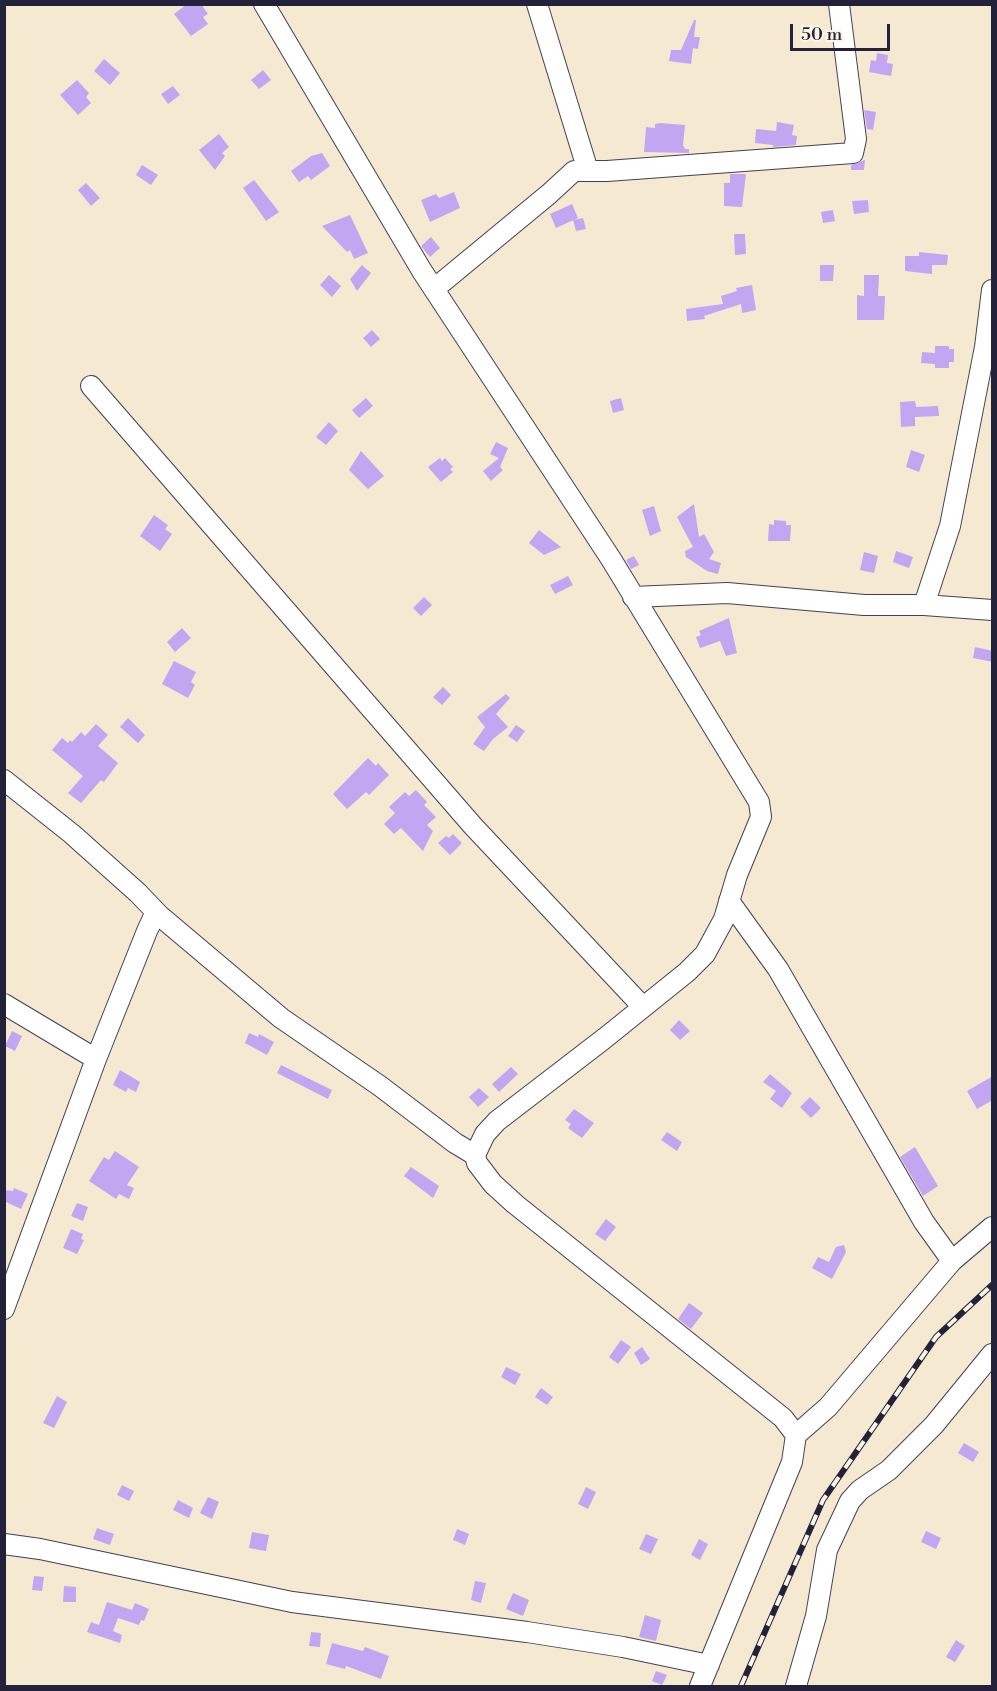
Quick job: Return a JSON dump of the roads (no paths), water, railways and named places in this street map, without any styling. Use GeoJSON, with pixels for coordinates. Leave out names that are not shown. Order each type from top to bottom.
{"type":"FeatureCollection","features":[{"type":"Feature","properties":{"kind":"street"},"geometry":{"type":"LineString","coordinates":[[264,4],[434,289],[576,503],[759,802],[761,817],[720,928],[705,954],[643,1007],[497,1121],[485,1134],[475,1155],[477,1163],[493,1184],[515,1204],[783,1418],[796,1435]]}},
{"type":"Feature","properties":{"kind":"street"},"geometry":{"type":"LineString","coordinates":[[537,4],[588,171]]}},
{"type":"Feature","properties":{"kind":"street"},"geometry":{"type":"LineString","coordinates":[[434,289],[574,171],[853,153],[856,139],[840,4]]}},
{"type":"Feature","properties":{"kind":"street"},"geometry":{"type":"LineString","coordinates":[[924,605],[950,526],[985,347],[993,290]]}},
{"type":"Feature","properties":{"kind":"street"},"geometry":{"type":"LineString","coordinates":[[91,386],[473,826],[643,1007]]}},
{"type":"Feature","properties":{"kind":"street"},"geometry":{"type":"LineString","coordinates":[[633,597],[727,593],[864,605],[924,605],[993,610]]}},
{"type":"Feature","properties":{"kind":"street"},"geometry":{"type":"LineString","coordinates":[[4,780],[72,834],[138,893],[160,916],[281,1018],[475,1155]]}},
{"type":"Feature","properties":{"kind":"street"},"geometry":{"type":"LineString","coordinates":[[729,901],[778,969],[924,1222],[952,1261]]}},
{"type":"Feature","properties":{"kind":"street"},"geometry":{"type":"LineString","coordinates":[[4,1309],[96,1059],[147,931],[153,918],[160,916]]}},
{"type":"Feature","properties":{"kind":"street"},"geometry":{"type":"LineString","coordinates":[[4,1004],[96,1059]]}},
{"type":"Feature","properties":{"kind":"street"},"geometry":{"type":"LineString","coordinates":[[700,1686],[792,1462],[796,1435],[841,1392],[952,1261],[993,1227]]}},
{"type":"Feature","properties":{"kind":"street"},"geometry":{"type":"LineString","coordinates":[[795,1686],[816,1616],[827,1550],[850,1501],[860,1490],[889,1470],[934,1425],[993,1354]]}},
{"type":"Feature","properties":{"kind":"street"},"geometry":{"type":"LineString","coordinates":[[4,1544],[40,1549],[292,1602],[527,1632],[623,1647],[709,1665]]}},
{"type":"Feature","properties":{"kind":"railway"},"geometry":{"type":"LineString","coordinates":[[741,1686],[823,1500],[936,1337],[992,1285]]}}]}
